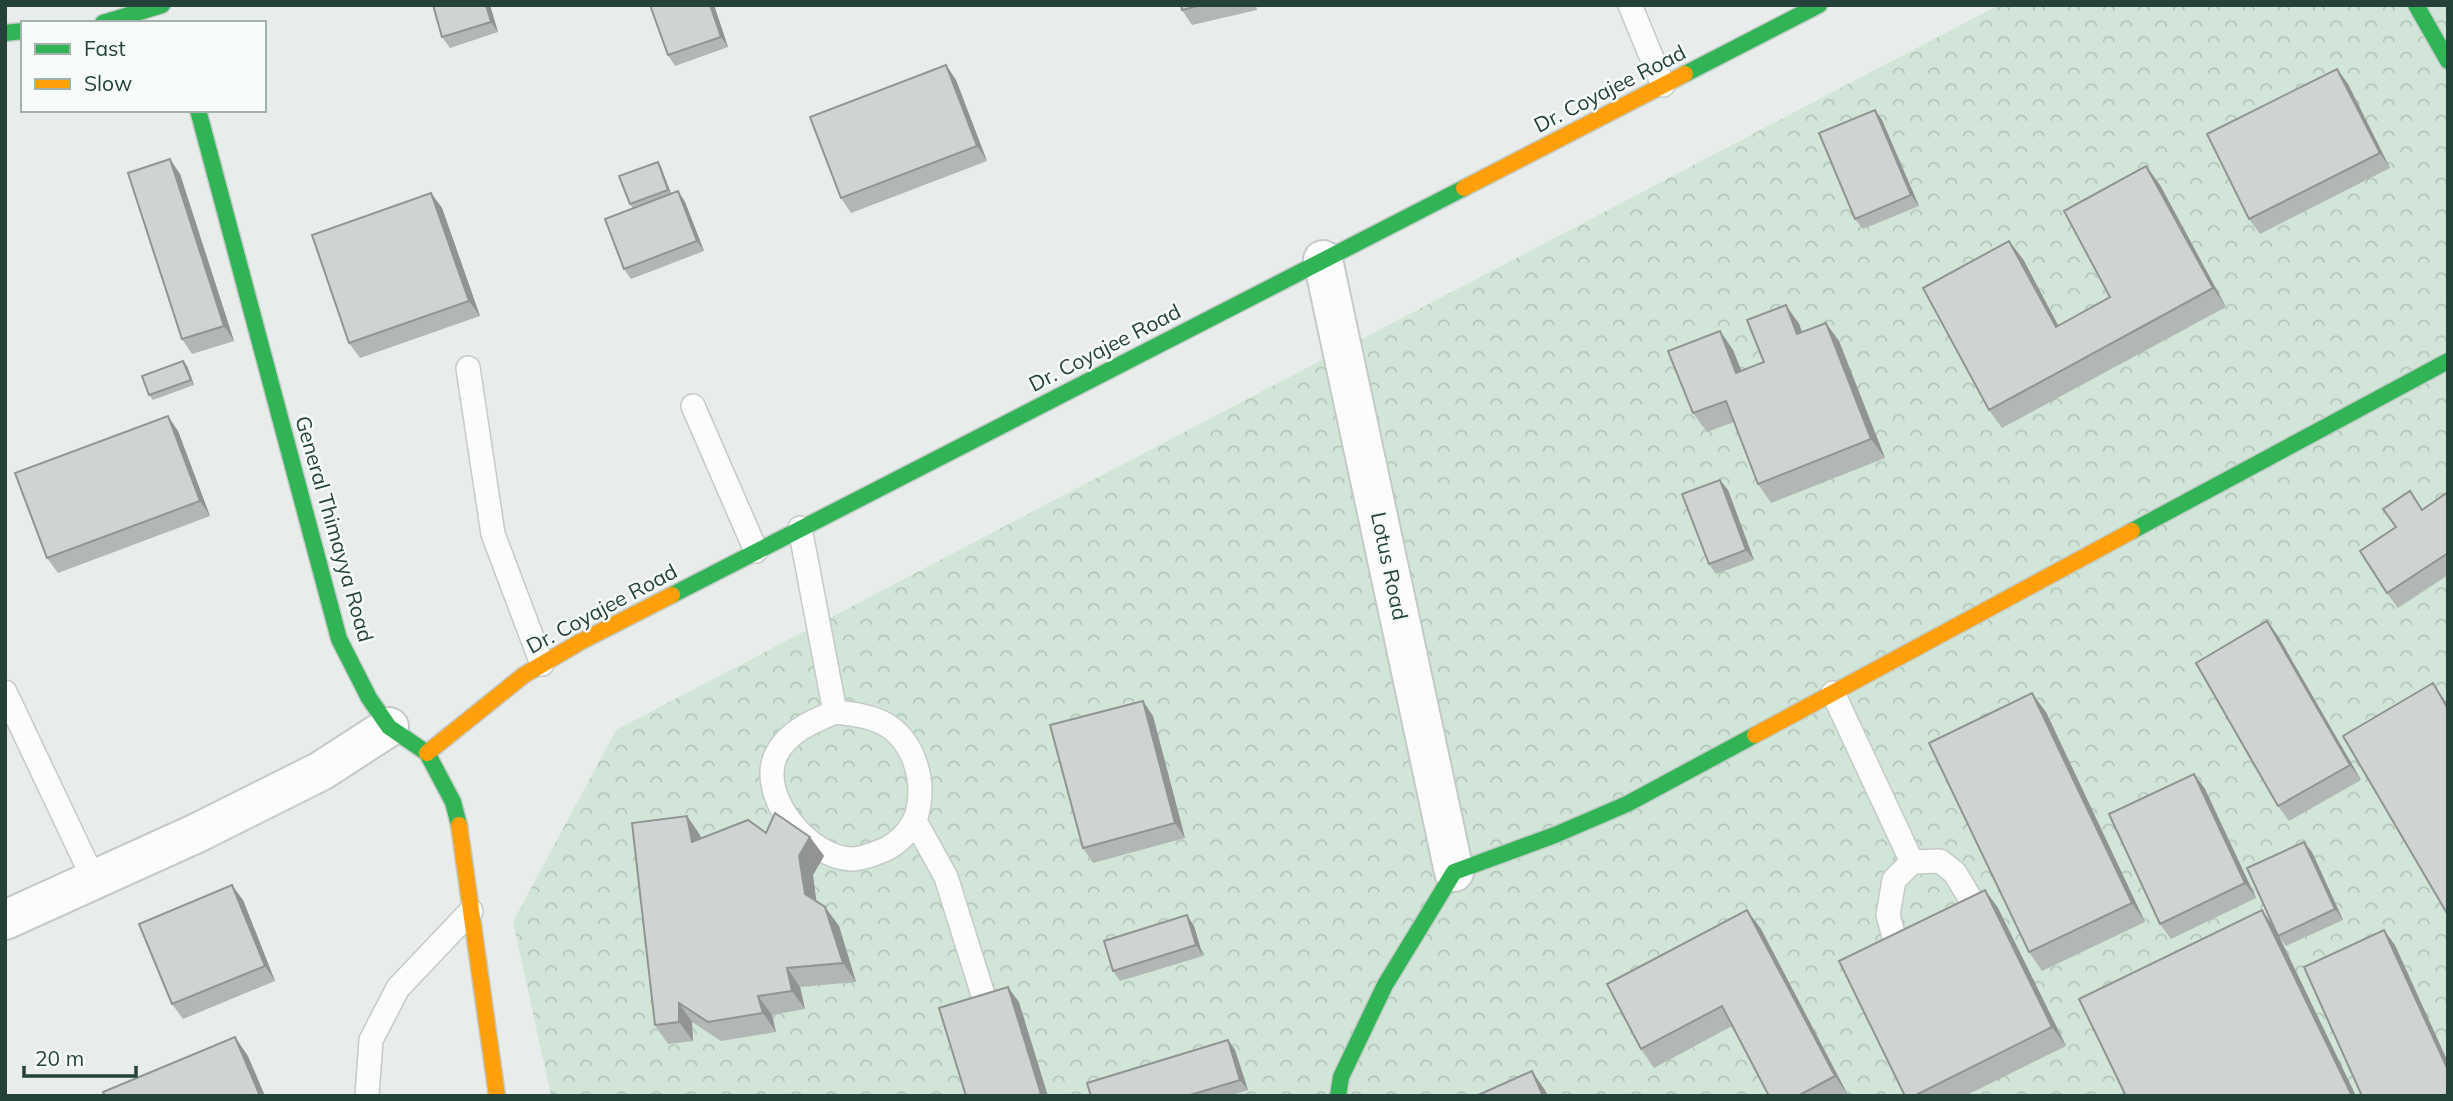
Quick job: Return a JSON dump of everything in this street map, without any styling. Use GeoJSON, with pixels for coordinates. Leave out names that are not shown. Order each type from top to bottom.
{"type":"FeatureCollection","features":[{"type":"Feature","properties":{"kind":"street","name":"Dr. Coyajee Road"},"geometry":{"type":"LineString","coordinates":[[427,753],[524,675],[580,642],[1819,5]]}},
{"type":"Feature","properties":{"kind":"street"},"geometry":{"type":"LineString","coordinates":[[2416,5],[2448,61]]}},
{"type":"Feature","properties":{"kind":"street"},"geometry":{"type":"LineString","coordinates":[[112,21],[169,8]]}},
{"type":"Feature","properties":{"kind":"street","name":"General Thimayya Road"},"geometry":{"type":"LineString","coordinates":[[199,112],[339,639],[369,698],[389,727],[427,753],[453,802],[462,839],[497,1096]]}},
{"type":"Feature","properties":{"kind":"street","name":"Lotus Road"},"geometry":{"type":"LineString","coordinates":[[1323,260],[1454,872]]}},
{"type":"Feature","properties":{"kind":"street"},"geometry":{"type":"LineString","coordinates":[[1338,1096],[1341,1077],[1385,985],[1454,872],[1555,835],[1628,804],[2448,361]]}},
{"type":"Feature","properties":{"kind":"street"},"geometry":{"type":"LineString","coordinates":[[5,920],[197,833],[321,771],[389,727]]}},
{"type":"Feature","properties":{"kind":"lane"},"geometry":{"type":"LineString","coordinates":[[1630,5],[1663,85]]}},
{"type":"Feature","properties":{"kind":"lane"},"geometry":{"type":"LineString","coordinates":[[468,368],[493,534],[542,664]]}},
{"type":"Feature","properties":{"kind":"lane"},"geometry":{"type":"LineString","coordinates":[[693,406],[756,551]]}},
{"type":"Feature","properties":{"kind":"lane"},"geometry":{"type":"LineString","coordinates":[[800,528],[835,712]]}},
{"type":"Feature","properties":{"kind":"lane"},"geometry":{"type":"LineString","coordinates":[[5,692],[94,880]]}},
{"type":"Feature","properties":{"kind":"lane"},"geometry":{"type":"LineString","coordinates":[[1833,693],[1912,862]]}},
{"type":"Feature","properties":{"kind":"lane"},"geometry":{"type":"LineString","coordinates":[[835,712],[863,715],[884,723],[903,740],[915,760],[920,782],[920,803],[915,821],[898,843],[877,853],[850,859],[832,854],[807,840],[787,819],[775,797],[772,775],[776,755],[793,735],[809,722],[835,712]]}},
{"type":"Feature","properties":{"kind":"lane"},"geometry":{"type":"LineString","coordinates":[[915,821],[946,877],[984,998]]}},
{"type":"Feature","properties":{"kind":"lane"},"geometry":{"type":"LineString","coordinates":[[1898,951],[1888,915],[1889,895],[1894,880],[1912,862],[1940,861],[1955,873],[1978,911]]}},
{"type":"Feature","properties":{"kind":"lane"},"geometry":{"type":"LineString","coordinates":[[367,1096],[371,1040],[398,988],[471,911]]}},
{"type":"Feature","properties":{"kind":"green space"},"geometry":{"type":"Polygon","coordinates":[[[1999,5],[2448,5],[2448,1096],[551,1096],[513,922],[616,730],[1999,5]]]}},
{"type":"Feature","properties":{"kind":"building"},"geometry":{"type":"Polygon","coordinates":[[[433,5],[486,5],[491,22],[442,37],[433,5]]]}},
{"type":"Feature","properties":{"kind":"building"},"geometry":{"type":"Polygon","coordinates":[[[650,5],[710,5],[721,37],[668,55],[650,5]]]}},
{"type":"Feature","properties":{"kind":"building"},"geometry":{"type":"Polygon","coordinates":[[[1181,5],[1201,5],[1182,10],[1181,5]]]}},
{"type":"Feature","properties":{"kind":"building"},"geometry":{"type":"Polygon","coordinates":[[[946,65],[977,146],[841,198],[810,117],[946,65]]]}},
{"type":"Feature","properties":{"kind":"building"},"geometry":{"type":"Polygon","coordinates":[[[2337,69],[2380,153],[2249,219],[2207,134],[2337,69]]]}},
{"type":"Feature","properties":{"kind":"building"},"geometry":{"type":"Polygon","coordinates":[[[1875,110],[1911,195],[1855,219],[1819,133],[1875,110]]]}},
{"type":"Feature","properties":{"kind":"building"},"geometry":{"type":"Polygon","coordinates":[[[170,159],[224,326],[182,339],[128,173],[170,159]]]}},
{"type":"Feature","properties":{"kind":"building"},"geometry":{"type":"Polygon","coordinates":[[[658,162],[668,190],[630,204],[619,176],[658,162]]]}},
{"type":"Feature","properties":{"kind":"building"},"geometry":{"type":"Polygon","coordinates":[[[2146,166],[2213,288],[1989,410],[1923,288],[2009,241],[2056,327],[2110,297],[2064,211],[2146,166]]]}},
{"type":"Feature","properties":{"kind":"building"},"geometry":{"type":"Polygon","coordinates":[[[678,191],[697,241],[624,269],[605,219],[678,191]]]}},
{"type":"Feature","properties":{"kind":"building"},"geometry":{"type":"Polygon","coordinates":[[[431,193],[469,301],[349,343],[312,235],[431,193]]]}},
{"type":"Feature","properties":{"kind":"building"},"geometry":{"type":"Polygon","coordinates":[[[1786,305],[1797,334],[1826,323],[1871,439],[1758,484],[1726,401],[1693,413],[1668,351],[1720,331],[1736,373],[1764,362],[1747,320],[1786,305]]]}},
{"type":"Feature","properties":{"kind":"building"},"geometry":{"type":"Polygon","coordinates":[[[183,361],[191,380],[149,395],[142,376],[183,361]]]}},
{"type":"Feature","properties":{"kind":"building"},"geometry":{"type":"Polygon","coordinates":[[[168,416],[200,501],[47,558],[15,473],[168,416]]]}},
{"type":"Feature","properties":{"kind":"building"},"geometry":{"type":"Polygon","coordinates":[[[1720,480],[1746,550],[1709,564],[1682,494],[1720,480]]]}},
{"type":"Feature","properties":{"kind":"building"},"geometry":{"type":"Polygon","coordinates":[[[2410,491],[2422,510],[2448,492],[2448,553],[2387,593],[2360,551],[2396,527],[2383,509],[2410,491]]]}},
{"type":"Feature","properties":{"kind":"building"},"geometry":{"type":"Polygon","coordinates":[[[2267,621],[2350,765],[2278,806],[2196,663],[2267,621]]]}},
{"type":"Feature","properties":{"kind":"building"},"geometry":{"type":"Polygon","coordinates":[[[2433,683],[2448,709],[2448,915],[2343,736],[2433,683]]]}},
{"type":"Feature","properties":{"kind":"building"},"geometry":{"type":"Polygon","coordinates":[[[2032,693],[2132,903],[2029,952],[1929,743],[2032,693]]]}},
{"type":"Feature","properties":{"kind":"building"},"geometry":{"type":"Polygon","coordinates":[[[1143,701],[1175,823],[1083,848],[1050,725],[1143,701]]]}},
{"type":"Feature","properties":{"kind":"building"},"geometry":{"type":"Polygon","coordinates":[[[2194,774],[2245,883],[2160,924],[2109,814],[2194,774]]]}},
{"type":"Feature","properties":{"kind":"building"},"geometry":{"type":"Polygon","coordinates":[[[775,813],[810,837],[799,856],[805,894],[825,907],[843,963],[787,968],[792,991],[758,996],[763,1013],[708,1022],[679,1003],[679,1022],[655,1025],[632,823],[687,816],[692,842],[748,820],[766,833],[775,813]]]}},
{"type":"Feature","properties":{"kind":"building"},"geometry":{"type":"Polygon","coordinates":[[[2304,842],[2335,909],[2278,936],[2247,868],[2304,842]]]}},
{"type":"Feature","properties":{"kind":"building"},"geometry":{"type":"Polygon","coordinates":[[[232,885],[265,966],[172,1004],[139,924],[232,885]]]}},
{"type":"Feature","properties":{"kind":"building"},"geometry":{"type":"Polygon","coordinates":[[[1985,890],[2052,1027],[1914,1096],[1905,1096],[1839,961],[1985,890]]]}},
{"type":"Feature","properties":{"kind":"building"},"geometry":{"type":"Polygon","coordinates":[[[1747,910],[1835,1076],[1798,1096],[1769,1096],[1722,1006],[1641,1049],[1607,984],[1747,910]]]}},
{"type":"Feature","properties":{"kind":"building"},"geometry":{"type":"Polygon","coordinates":[[[2262,910],[2352,1096],[2126,1096],[2079,999],[2262,910]]]}},
{"type":"Feature","properties":{"kind":"building"},"geometry":{"type":"Polygon","coordinates":[[[1187,915],[1196,945],[1113,971],[1104,941],[1187,915]]]}},
{"type":"Feature","properties":{"kind":"building"},"geometry":{"type":"Polygon","coordinates":[[[2384,930],[2448,1070],[2448,1096],[2362,1096],[2304,967],[2384,930]]]}},
{"type":"Feature","properties":{"kind":"building"},"geometry":{"type":"Polygon","coordinates":[[[1008,987],[1041,1094],[966,1096],[939,1008],[1008,987]]]}},
{"type":"Feature","properties":{"kind":"building"},"geometry":{"type":"Polygon","coordinates":[[[235,1037],[260,1096],[105,1096],[103,1092],[235,1037]]]}},
{"type":"Feature","properties":{"kind":"building"},"geometry":{"type":"Polygon","coordinates":[[[1228,1040],[1240,1080],[1187,1096],[1091,1096],[1087,1083],[1228,1040]]]}},
{"type":"Feature","properties":{"kind":"building"},"geometry":{"type":"Polygon","coordinates":[[[1532,1071],[1543,1096],[1476,1096],[1532,1071]]]}},
{"type":"Feature","properties":{"kind":"traffic: fast"},"geometry":{"type":"LineString","coordinates":[[110,21],[162,5]]}},
{"type":"Feature","properties":{"kind":"traffic: fast"},"geometry":{"type":"LineString","coordinates":[[1685,74],[1819,5]]}},
{"type":"Feature","properties":{"kind":"traffic: fast"},"geometry":{"type":"LineString","coordinates":[[2416,5],[2448,61]]}},
{"type":"Feature","properties":{"kind":"traffic: fast"},"geometry":{"type":"LineString","coordinates":[[5,33],[21,31]]}},
{"type":"Feature","properties":{"kind":"traffic: fast"},"geometry":{"type":"LineString","coordinates":[[199,112],[339,639],[369,698],[389,727],[427,753],[453,802],[459,825]]}},
{"type":"Feature","properties":{"kind":"traffic: fast"},"geometry":{"type":"LineString","coordinates":[[672,595],[1464,188]]}},
{"type":"Feature","properties":{"kind":"traffic: fast"},"geometry":{"type":"LineString","coordinates":[[2132,531],[2448,361]]}},
{"type":"Feature","properties":{"kind":"traffic: fast"},"geometry":{"type":"LineString","coordinates":[[1338,1096],[1341,1077],[1385,985],[1454,872],[1555,835],[1627,804],[1755,735]]}},
{"type":"Feature","properties":{"kind":"traffic: slow"},"geometry":{"type":"LineString","coordinates":[[1464,188],[1685,74]]}},
{"type":"Feature","properties":{"kind":"traffic: slow"},"geometry":{"type":"LineString","coordinates":[[1755,735],[2132,531]]}},
{"type":"Feature","properties":{"kind":"traffic: slow"},"geometry":{"type":"LineString","coordinates":[[427,753],[524,675],[580,642],[672,595]]}},
{"type":"Feature","properties":{"kind":"traffic: slow"},"geometry":{"type":"LineString","coordinates":[[459,825],[497,1096]]}}]}
